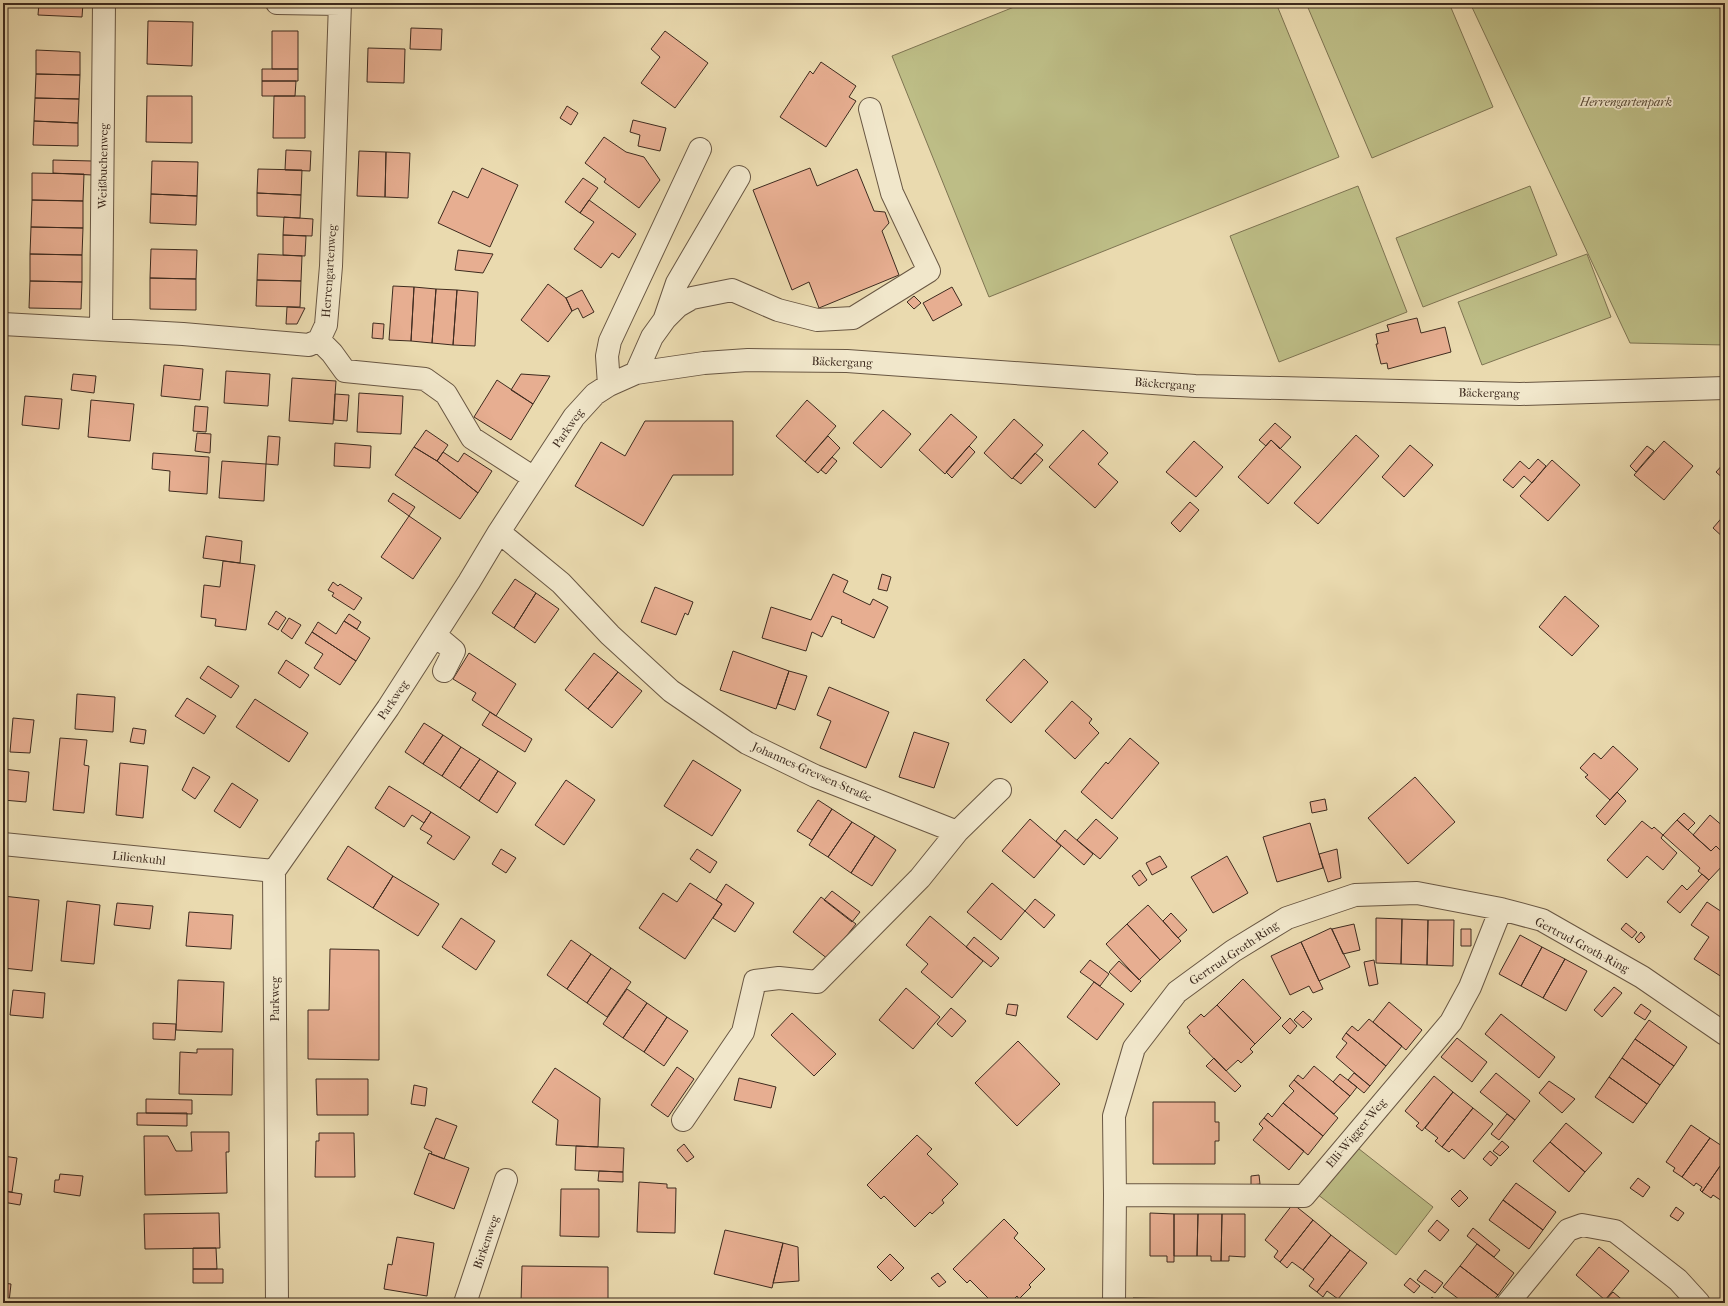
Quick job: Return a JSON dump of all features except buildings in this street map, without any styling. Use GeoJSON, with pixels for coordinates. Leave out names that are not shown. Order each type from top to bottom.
{"type":"FeatureCollection","features":[{"type":"Feature","properties":{"kind":"street","name":"Weißbuchenweg"},"geometry":{"type":"LineString","coordinates":[[101,329],[104,3]]}},
{"type":"Feature","properties":{"kind":"street"},"geometry":{"type":"LineString","coordinates":[[277,3],[340,4]]}},
{"type":"Feature","properties":{"kind":"street","name":"Herrengartenweg"},"geometry":{"type":"LineString","coordinates":[[319,340],[326,325],[331,266],[340,4]]}},
{"type":"Feature","properties":{"kind":"street"},"geometry":{"type":"LineString","coordinates":[[636,373],[652,337],[665,319],[678,306],[692,298],[732,290],[778,310],[817,320],[853,318],[929,271],[892,193],[870,110]]}},
{"type":"Feature","properties":{"kind":"street"},"geometry":{"type":"LineString","coordinates":[[609,385],[607,356],[610,341],[700,149]]}},
{"type":"Feature","properties":{"kind":"street"},"geometry":{"type":"LineString","coordinates":[[665,319],[678,283],[739,177]]}},
{"type":"Feature","properties":{"kind":"street"},"geometry":{"type":"LineString","coordinates":[[3,324],[101,329],[309,345],[319,340],[332,353],[345,371],[425,378],[446,394],[472,438],[534,478]]}},
{"type":"Feature","properties":{"kind":"street","name":"Bäckergang"},"geometry":{"type":"LineString","coordinates":[[609,385],[636,373],[704,363],[741,361],[847,361],[1195,386],[1520,394],[1725,388]]}},
{"type":"Feature","properties":{"kind":"street","name":"Parkweg"},"geometry":{"type":"LineString","coordinates":[[277,1303],[274,871],[388,708],[499,532],[581,408],[595,394],[609,385]]}},
{"type":"Feature","properties":{"kind":"street","name":"Johannes-Grevsen-Straße"},"geometry":{"type":"LineString","coordinates":[[499,532],[561,583],[610,635],[672,691],[747,743],[815,776],[957,832]]}},
{"type":"Feature","properties":{"kind":"street"},"geometry":{"type":"LineString","coordinates":[[435,635],[454,651],[444,671]]}},
{"type":"Feature","properties":{"kind":"street"},"geometry":{"type":"LineString","coordinates":[[683,1120],[743,1032],[756,981],[779,978],[817,982],[920,878],[957,832],[1000,790]]}},
{"type":"Feature","properties":{"kind":"street","name":"Lilienkuhl"},"geometry":{"type":"LineString","coordinates":[[3,844],[274,871]]}},
{"type":"Feature","properties":{"kind":"street","name":"Gertrud-Groth-Ring"},"geometry":{"type":"LineString","coordinates":[[1114,1303],[1114,1116],[1134,1048],[1177,992],[1233,951],[1287,918],[1355,895],[1417,893],[1502,909],[1542,920],[1642,977],[1725,1034]]}},
{"type":"Feature","properties":{"kind":"street","name":"Elli-Wigger-Weg"},"geometry":{"type":"LineString","coordinates":[[1115,1195],[1304,1196],[1451,1022],[1470,987],[1502,909]]}},
{"type":"Feature","properties":{"kind":"street","name":"Birkenweg"},"geometry":{"type":"LineString","coordinates":[[465,1303],[506,1180]]}},
{"type":"Feature","properties":{"kind":"street"},"geometry":{"type":"LineString","coordinates":[[1508,1303],[1568,1230],[1582,1225],[1615,1231],[1678,1280],[1699,1303]]}},
{"type":"Feature","properties":{"kind":"green space"},"geometry":{"type":"Polygon","coordinates":[[[1024,3],[1276,3],[1339,157],[989,297],[892,56],[1024,3]]]}},
{"type":"Feature","properties":{"kind":"green space"},"geometry":{"type":"Polygon","coordinates":[[[1306,3],[1449,3],[1493,107],[1372,158],[1306,3]]]}},
{"type":"Feature","properties":{"kind":"green space","name":"Herrengartenpark"},"geometry":{"type":"Polygon","coordinates":[[[1470,3],[1725,3],[1725,345],[1630,343],[1470,3]]]}},
{"type":"Feature","properties":{"kind":"green space"},"geometry":{"type":"Polygon","coordinates":[[[1358,186],[1407,312],[1279,362],[1230,236],[1358,186]]]}},
{"type":"Feature","properties":{"kind":"green space"},"geometry":{"type":"Polygon","coordinates":[[[1530,186],[1557,255],[1423,307],[1396,238],[1530,186]]]}},
{"type":"Feature","properties":{"kind":"green space"},"geometry":{"type":"Polygon","coordinates":[[[1587,254],[1611,317],[1482,365],[1458,302],[1587,254]]]}},
{"type":"Feature","properties":{"kind":"green space"},"geometry":{"type":"Polygon","coordinates":[[[1354,1145],[1433,1207],[1396,1255],[1317,1194],[1354,1145]]]}}]}
